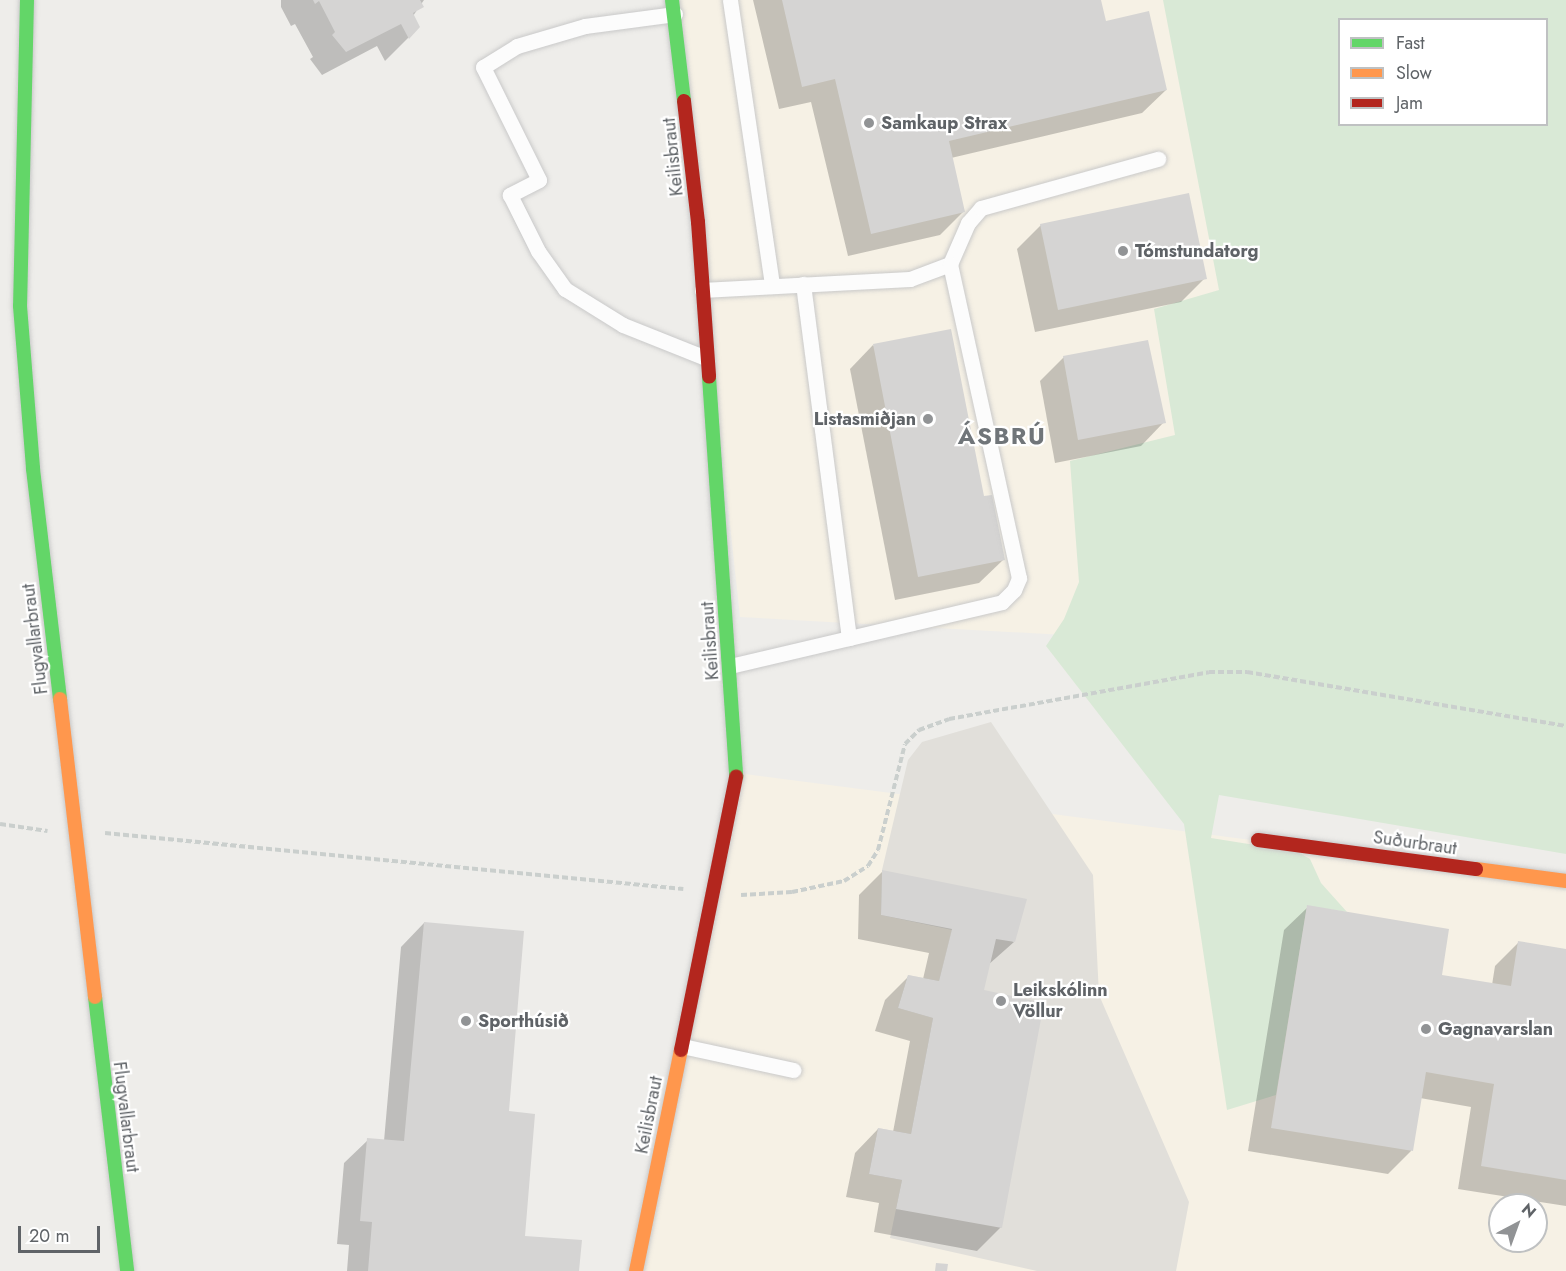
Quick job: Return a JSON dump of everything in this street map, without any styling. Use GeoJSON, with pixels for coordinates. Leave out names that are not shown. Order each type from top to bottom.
{"type":"FeatureCollection","features":[{"type":"Feature","properties":{"kind":"street","name":"Flugvallarbraut"},"geometry":{"type":"LineString","coordinates":[[27,0],[20,306],[33,469],[127,1271]]}},
{"type":"Feature","properties":{"kind":"street","name":"Keilisbraut"},"geometry":{"type":"LineString","coordinates":[[636,1271],[737,773],[702,290],[674,7]]}},
{"type":"Feature","properties":{"kind":"street","name":"Suðurbraut"},"geometry":{"type":"LineString","coordinates":[[1258,840],[1566,881]]}},
{"type":"Feature","properties":{"kind":"lane"},"geometry":{"type":"LineString","coordinates":[[730,0],[772,286]]}},
{"type":"Feature","properties":{"kind":"lane"},"geometry":{"type":"LineString","coordinates":[[674,7],[585,26],[517,46],[483,67],[539,180],[510,195],[538,251],[565,290],[623,326],[706,358]]}},
{"type":"Feature","properties":{"kind":"lane"},"geometry":{"type":"LineString","coordinates":[[730,666],[1002,602],[1014,590],[1019,578],[950,264],[968,223],[981,208],[1158,159]]}},
{"type":"Feature","properties":{"kind":"lane"},"geometry":{"type":"LineString","coordinates":[[702,290],[910,279],[950,264]]}},
{"type":"Feature","properties":{"kind":"lane"},"geometry":{"type":"LineString","coordinates":[[803,284],[849,638]]}},
{"type":"Feature","properties":{"kind":"lane"},"geometry":{"type":"LineString","coordinates":[[682,1046],[793,1070]]}},
{"type":"Feature","properties":{"kind":"path"},"geometry":{"type":"LineString","coordinates":[[0,824],[29,830],[135,834],[450,869],[749,895],[792,892],[844,881],[868,866],[879,850],[905,744],[919,730],[949,719],[1209,672],[1246,672],[1566,726]]}},
{"type":"Feature","properties":{"kind":"shaded area"},"geometry":{"type":"Polygon","coordinates":[[[673,0],[1188,0],[1281,647],[740,617],[673,0]]]}},
{"type":"Feature","properties":{"kind":"shaded area","name":"Leikskólinn Völlur"},"geometry":{"type":"Polygon","coordinates":[[[991,722],[1093,875],[1099,995],[1189,1202],[1176,1271],[1037,1271],[890,1238],[902,1180],[869,1174],[878,1128],[911,1134],[933,1018],[898,1008],[908,975],[939,981],[952,930],[881,915],[882,870],[908,760],[922,742],[991,722]]]}},
{"type":"Feature","properties":{"kind":"shaded area"},"geometry":{"type":"Polygon","coordinates":[[[737,773],[1566,881],[1566,1271],[636,1271],[737,773]]]}},
{"type":"Feature","properties":{"kind":"green space"},"geometry":{"type":"Polygon","coordinates":[[[1163,0],[1566,0],[1566,854],[1219,795],[1211,838],[1298,852],[1310,859],[1321,883],[1347,912],[1307,906],[1276,1095],[1227,1110],[1184,824],[1046,646],[1064,619],[1079,582],[1070,461],[1175,435],[1154,309],[1219,290],[1163,0]]]}},
{"type":"Feature","properties":{"kind":"building"},"geometry":{"type":"Polygon","coordinates":[[[313,0],[420,0],[424,7],[413,13],[420,27],[409,39],[401,24],[346,52],[332,35],[335,32],[319,1],[315,4],[313,0]]]}},
{"type":"Feature","properties":{"kind":"building"},"geometry":{"type":"Polygon","coordinates":[[[782,0],[1101,0],[1106,21],[1149,11],[1167,90],[949,141],[965,212],[871,234],[835,79],[802,87],[782,0]]]}},
{"type":"Feature","properties":{"kind":"building","name":"Tómstundatorg"},"geometry":{"type":"Polygon","coordinates":[[[1189,193],[1207,279],[1058,310],[1040,224],[1189,193]]]}},
{"type":"Feature","properties":{"kind":"building","name":"Listasmiðjan"},"geometry":{"type":"Polygon","coordinates":[[[951,329],[984,496],[992,495],[1005,560],[918,577],[873,344],[951,329]]]}},
{"type":"Feature","properties":{"kind":"building"},"geometry":{"type":"Polygon","coordinates":[[[1148,340],[1166,423],[1078,440],[1063,356],[1148,340]]]}},
{"type":"Feature","properties":{"kind":"building"},"geometry":{"type":"Polygon","coordinates":[[[882,870],[1027,899],[1015,942],[996,939],[984,990],[1044,1003],[1002,1228],[896,1209],[902,1180],[869,1174],[878,1128],[911,1134],[933,1018],[898,1008],[908,975],[939,981],[952,929],[881,915],[882,870]]]}},
{"type":"Feature","properties":{"kind":"building","name":"Gagnavarslan"},"geometry":{"type":"Polygon","coordinates":[[[1307,905],[1449,929],[1442,975],[1511,986],[1518,941],[1566,949],[1566,1180],[1481,1166],[1494,1084],[1426,1072],[1413,1151],[1271,1128],[1307,905]]]}},
{"type":"Feature","properties":{"kind":"building","name":"Sporthúsið"},"geometry":{"type":"Polygon","coordinates":[[[424,922],[524,931],[509,1111],[535,1114],[525,1236],[582,1240],[579,1271],[368,1271],[372,1222],[360,1221],[367,1138],[404,1141],[424,922]]]}},
{"type":"Feature","properties":{"kind":"building"},"geometry":{"type":"Polygon","coordinates":[[[936,1263],[948,1264],[947,1271],[935,1271],[936,1263]]]}},
{"type":"Feature","properties":{"kind":"traffic: fast"},"geometry":{"type":"LineString","coordinates":[[27,0],[20,306],[33,469],[60,699]]}},
{"type":"Feature","properties":{"kind":"traffic: fast"},"geometry":{"type":"LineString","coordinates":[[672,0],[684,101]]}},
{"type":"Feature","properties":{"kind":"traffic: fast"},"geometry":{"type":"LineString","coordinates":[[709,377],[736,776]]}},
{"type":"Feature","properties":{"kind":"traffic: fast"},"geometry":{"type":"LineString","coordinates":[[95,997],[127,1271]]}},
{"type":"Feature","properties":{"kind":"traffic: slow"},"geometry":{"type":"LineString","coordinates":[[60,699],[95,997]]}},
{"type":"Feature","properties":{"kind":"traffic: slow"},"geometry":{"type":"LineString","coordinates":[[1476,869],[1566,881]]}},
{"type":"Feature","properties":{"kind":"traffic: slow"},"geometry":{"type":"LineString","coordinates":[[636,1271],[681,1050]]}},
{"type":"Feature","properties":{"kind":"traffic: jam"},"geometry":{"type":"LineString","coordinates":[[684,101],[698,222],[709,377]]}},
{"type":"Feature","properties":{"kind":"traffic: jam"},"geometry":{"type":"LineString","coordinates":[[681,1050],[736,776]]}},
{"type":"Feature","properties":{"kind":"traffic: jam"},"geometry":{"type":"LineString","coordinates":[[1258,840],[1476,869]]}},
{"type":"Feature","properties":{"kind":"place","name":"Samkaup Strax"},"geometry":{"type":"Point","coordinates":[869,123]}},
{"type":"Feature","properties":{"kind":"place","name":"Tómstundatorg"},"geometry":{"type":"Point","coordinates":[1123,251]}},
{"type":"Feature","properties":{"kind":"place","name":"Listasmiðjan"},"geometry":{"type":"Point","coordinates":[928,419]}},
{"type":"Feature","properties":{"kind":"place","name":"Leikskólinn Völlur"},"geometry":{"type":"Point","coordinates":[1001,1001]}},
{"type":"Feature","properties":{"kind":"place","name":"Sporthúsið"},"geometry":{"type":"Point","coordinates":[466,1021]}},
{"type":"Feature","properties":{"kind":"place","name":"Gagnavarslan"},"geometry":{"type":"Point","coordinates":[1426,1029]}},
{"type":"Feature","properties":{"kind":"district","name":"ÁSBRÚ"},"geometry":{"type":"Point","coordinates":[1002,436]}}]}
